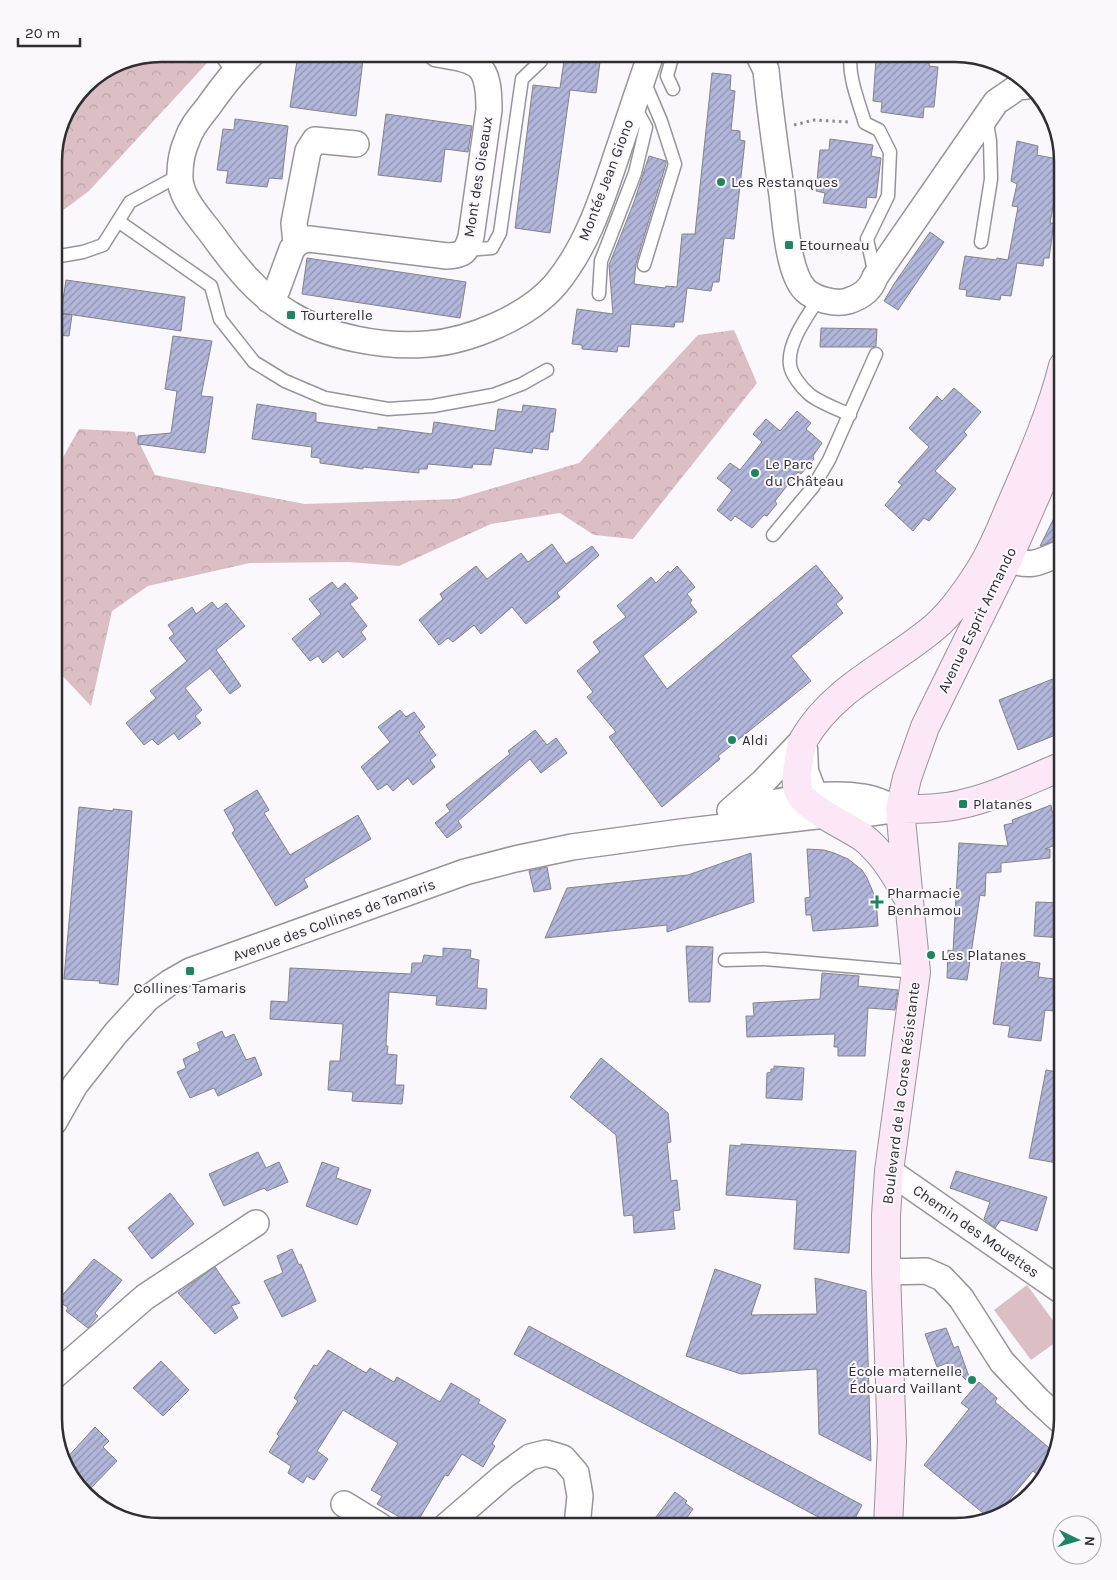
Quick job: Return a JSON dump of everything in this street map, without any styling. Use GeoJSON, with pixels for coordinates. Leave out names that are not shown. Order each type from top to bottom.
{"type":"FeatureCollection","features":[{"type":"Feature","properties":{"kind":"street","name":"Mont des Oiseaux"},"geometry":{"type":"LineString","coordinates":[[296,244],[309,239],[447,256],[458,256],[466,250],[471,237],[488,110],[489,90],[485,76],[475,62]]}},
{"type":"Feature","properties":{"kind":"street","name":"Montée Jean Giono"},"geometry":{"type":"LineString","coordinates":[[226,63],[186,141],[180,175],[182,188],[188,201],[230,258],[268,300],[314,327],[335,334],[405,345],[449,341],[490,328],[513,318],[533,305],[553,287],[572,263],[588,232],[601,201],[648,63]]}},
{"type":"Feature","properties":{"kind":"street"},"geometry":{"type":"LineString","coordinates":[[762,63],[766,70],[772,129],[792,261],[796,274],[806,290],[819,298],[843,303],[859,298],[873,285],[875,278],[996,102],[1020,87]]}},
{"type":"Feature","properties":{"kind":"street"},"geometry":{"type":"LineString","coordinates":[[268,300],[277,290],[292,249],[296,244],[294,223],[308,151],[314,140],[356,144]]}},
{"type":"Feature","properties":{"kind":"street","name":"Avenue Esprit Armando"},"geometry":{"type":"LineString","coordinates":[[811,730],[835,701],[870,672],[908,648],[937,625],[958,600],[981,568],[1036,449],[1054,400]]}},
{"type":"Feature","properties":{"kind":"street","name":"Avenue Esprit Armando"},"geometry":{"type":"LineString","coordinates":[[900,809],[907,778],[925,727],[1008,559],[1054,454]]}},
{"type":"Feature","properties":{"kind":"street"},"geometry":{"type":"LineString","coordinates":[[1008,559],[1030,565],[1054,556]]}},
{"type":"Feature","properties":{"kind":"street"},"geometry":{"type":"LineString","coordinates":[[811,730],[796,777],[799,793],[822,806]]}},
{"type":"Feature","properties":{"kind":"street","name":"Avenue des Collines de Tamaris"},"geometry":{"type":"LineString","coordinates":[[682,832],[729,812],[763,782],[811,730]]}},
{"type":"Feature","properties":{"kind":"street"},"geometry":{"type":"LineString","coordinates":[[900,809],[940,808],[963,804],[1000,792],[1054,770]]}},
{"type":"Feature","properties":{"kind":"street","name":"Avenue des Collines de Tamaris"},"geometry":{"type":"LineString","coordinates":[[729,812],[822,806],[865,814],[900,809]]}},
{"type":"Feature","properties":{"kind":"street","name":"Avenue des Collines de Tamaris"},"geometry":{"type":"LineString","coordinates":[[62,1108],[75,1086],[116,1033],[147,999],[190,971],[465,872],[572,847],[682,832],[822,806]]}},
{"type":"Feature","properties":{"kind":"street","name":"Boulevard de la Corse Résistante"},"geometry":{"type":"LineString","coordinates":[[822,806],[877,850],[894,872],[909,900]]}},
{"type":"Feature","properties":{"kind":"street","name":"Boulevard de la Corse Résistante"},"geometry":{"type":"LineString","coordinates":[[888,1518],[892,1442],[886,1272],[886,1215],[889,1171],[916,972],[900,809]]}},
{"type":"Feature","properties":{"kind":"street","name":"Chemin des Mouettes"},"geometry":{"type":"LineString","coordinates":[[889,1171],[1054,1286]]}},
{"type":"Feature","properties":{"kind":"street"},"geometry":{"type":"LineString","coordinates":[[62,1369],[145,1297],[256,1222]]}},
{"type":"Feature","properties":{"kind":"street"},"geometry":{"type":"LineString","coordinates":[[886,1272],[926,1271],[942,1278],[961,1298],[1002,1362],[1054,1415]]}},
{"type":"Feature","properties":{"kind":"street"},"geometry":{"type":"LineString","coordinates":[[456,1517],[504,1476],[530,1457],[546,1453],[563,1458],[576,1473],[580,1496],[578,1518]]}},
{"type":"Feature","properties":{"kind":"street"},"geometry":{"type":"LineString","coordinates":[[344,1504],[366,1517]]}},
{"type":"Feature","properties":{"kind":"lane"},"geometry":{"type":"LineString","coordinates":[[466,250],[492,248],[500,233],[522,79],[539,62]]}},
{"type":"Feature","properties":{"kind":"lane"},"geometry":{"type":"LineString","coordinates":[[671,63],[667,76],[673,89]]}},
{"type":"Feature","properties":{"kind":"lane"},"geometry":{"type":"LineString","coordinates":[[849,63],[855,91],[865,123],[879,130],[890,152],[888,196],[867,238],[875,278]]}},
{"type":"Feature","properties":{"kind":"lane"},"geometry":{"type":"LineString","coordinates":[[642,79],[661,121],[676,164],[644,265]]}},
{"type":"Feature","properties":{"kind":"lane"},"geometry":{"type":"LineString","coordinates":[[599,294],[601,262],[635,173],[646,127],[634,105]]}},
{"type":"Feature","properties":{"kind":"lane"},"geometry":{"type":"LineString","coordinates":[[981,242],[991,178],[990,141],[986,117]]}},
{"type":"Feature","properties":{"kind":"lane"},"geometry":{"type":"LineString","coordinates":[[63,256],[84,252],[103,245],[130,202],[180,175]]}},
{"type":"Feature","properties":{"kind":"lane"},"geometry":{"type":"LineString","coordinates":[[118,221],[211,286],[220,319],[254,362],[285,382],[325,398],[388,409],[433,406],[493,395],[522,384],[547,370]]}},
{"type":"Feature","properties":{"kind":"lane"},"geometry":{"type":"LineString","coordinates":[[819,298],[805,320],[792,347],[790,365],[794,376],[809,394],[850,415]]}},
{"type":"Feature","properties":{"kind":"lane"},"geometry":{"type":"LineString","coordinates":[[772,535],[813,488],[829,460],[876,354]]}},
{"type":"Feature","properties":{"kind":"lane"},"geometry":{"type":"LineString","coordinates":[[725,960],[765,959],[916,972]]}},
{"type":"Feature","properties":{"kind":"path"},"geometry":{"type":"LineString","coordinates":[[791,126],[814,120],[865,123]]}},
{"type":"Feature","properties":{"kind":"green space"},"geometry":{"type":"Polygon","coordinates":[[[208,62],[89,191],[63,210],[63,149],[70,124],[83,101],[96,87],[112,76],[142,64],[208,62]]]}},
{"type":"Feature","properties":{"kind":"green space"},"geometry":{"type":"Polygon","coordinates":[[[734,330],[757,383],[633,539],[594,535],[560,513],[491,524],[399,566],[348,562],[250,563],[148,586],[112,611],[91,706],[63,676],[63,458],[79,429],[134,432],[155,475],[305,504],[456,499],[579,463],[698,335],[734,330]]]}},
{"type":"Feature","properties":{"kind":"green space"},"geometry":{"type":"Polygon","coordinates":[[[1027,1285],[1054,1322],[1054,1343],[1031,1360],[994,1310],[1027,1285]]]}},
{"type":"Feature","properties":{"kind":"building"},"geometry":{"type":"Polygon","coordinates":[[[297,62],[363,62],[356,116],[290,107],[297,62]]]}},
{"type":"Feature","properties":{"kind":"building"},"geometry":{"type":"Polygon","coordinates":[[[564,63],[600,63],[596,93],[570,90],[550,233],[515,228],[533,85],[560,88],[564,63]]]}},
{"type":"Feature","properties":{"kind":"building"},"geometry":{"type":"Polygon","coordinates":[[[876,63],[929,63],[929,66],[938,67],[934,107],[924,107],[923,118],[881,112],[882,102],[873,101],[876,63]]]}},
{"type":"Feature","properties":{"kind":"building","name":"Les Restanques"},"geometry":{"type":"Polygon","coordinates":[[[712,73],[731,75],[730,90],[735,91],[731,130],[740,131],[740,140],[745,141],[734,239],[724,238],[719,282],[713,282],[711,291],[687,288],[683,322],[675,322],[674,327],[631,324],[629,347],[618,346],[617,352],[582,349],[582,345],[572,344],[577,309],[613,314],[609,265],[634,202],[649,156],[666,161],[666,164],[636,264],[634,284],[665,288],[666,286],[677,287],[682,234],[695,234],[712,73]]]}},
{"type":"Feature","properties":{"kind":"building"},"geometry":{"type":"Polygon","coordinates":[[[386,114],[472,126],[468,152],[445,149],[441,182],[378,175],[386,114]]]}},
{"type":"Feature","properties":{"kind":"building"},"geometry":{"type":"Polygon","coordinates":[[[235,119],[288,126],[282,179],[269,178],[267,187],[226,183],[228,171],[217,170],[223,129],[234,130],[235,119]]]}},
{"type":"Feature","properties":{"kind":"building"},"geometry":{"type":"Polygon","coordinates":[[[830,139],[873,145],[871,156],[881,158],[876,198],[867,197],[866,208],[823,203],[825,193],[816,191],[820,150],[829,150],[830,139]]]}},
{"type":"Feature","properties":{"kind":"building"},"geometry":{"type":"Polygon","coordinates":[[[1017,141],[1038,146],[1037,155],[1054,158],[1054,201],[1050,223],[1054,223],[1049,258],[1044,258],[1043,266],[1017,263],[1011,296],[1001,295],[1000,300],[966,296],[967,290],[959,289],[965,256],[1008,260],[1018,207],[1012,206],[1017,184],[1011,181],[1017,141]]]}},
{"type":"Feature","properties":{"kind":"building"},"geometry":{"type":"Polygon","coordinates":[[[930,232],[944,242],[898,310],[884,301],[930,232]]]}},
{"type":"Feature","properties":{"kind":"building"},"geometry":{"type":"Polygon","coordinates":[[[307,258],[466,282],[460,318],[302,294],[307,258]]]}},
{"type":"Feature","properties":{"kind":"building"},"geometry":{"type":"Polygon","coordinates":[[[66,280],[185,297],[181,331],[63,313],[66,280]]]}},
{"type":"Feature","properties":{"kind":"building"},"geometry":{"type":"Polygon","coordinates":[[[63,314],[72,315],[69,336],[63,336],[63,314]]]}},
{"type":"Feature","properties":{"kind":"building"},"geometry":{"type":"Polygon","coordinates":[[[821,328],[877,329],[876,346],[820,347],[821,328]]]}},
{"type":"Feature","properties":{"kind":"building"},"geometry":{"type":"Polygon","coordinates":[[[173,336],[212,341],[201,396],[213,397],[205,453],[138,444],[138,436],[171,433],[177,391],[165,389],[173,336]]]}},
{"type":"Feature","properties":{"kind":"building"},"geometry":{"type":"Polygon","coordinates":[[[954,388],[981,412],[964,432],[967,435],[935,471],[956,489],[929,521],[924,518],[913,531],[885,505],[902,485],[898,482],[929,447],[909,428],[937,396],[942,401],[954,388]]]}},
{"type":"Feature","properties":{"kind":"building"},"geometry":{"type":"Polygon","coordinates":[[[257,404],[316,413],[316,422],[378,430],[378,427],[432,434],[434,422],[495,431],[498,409],[522,412],[523,405],[556,409],[548,450],[533,448],[532,453],[494,448],[491,465],[473,464],[472,468],[428,464],[427,469],[419,469],[419,473],[363,467],[363,469],[320,463],[320,458],[311,457],[312,447],[252,439],[257,404]]]}},
{"type":"Feature","properties":{"kind":"building","name":"Le Parc du Château"},"geometry":{"type":"Polygon","coordinates":[[[797,411],[811,423],[806,429],[822,443],[813,456],[814,459],[801,474],[798,472],[775,501],[777,504],[767,516],[764,515],[752,528],[735,516],[731,521],[717,510],[732,490],[717,478],[730,463],[740,470],[762,442],[753,434],[766,419],[780,431],[797,411]]]}},
{"type":"Feature","properties":{"kind":"building"},"geometry":{"type":"Polygon","coordinates":[[[1054,518],[1054,541],[1040,546],[1054,518]]]}},
{"type":"Feature","properties":{"kind":"building"},"geometry":{"type":"Polygon","coordinates":[[[552,544],[566,564],[592,546],[599,555],[557,593],[560,597],[526,624],[512,607],[481,634],[474,625],[453,642],[448,638],[439,645],[419,620],[443,599],[440,594],[476,566],[487,579],[521,553],[528,562],[552,544]]]}},
{"type":"Feature","properties":{"kind":"building"},"geometry":{"type":"Polygon","coordinates":[[[816,565],[843,598],[836,604],[843,613],[791,656],[811,681],[718,756],[720,759],[662,807],[609,737],[616,732],[587,697],[593,692],[577,671],[600,652],[593,642],[626,617],[617,606],[651,577],[656,583],[668,571],[670,573],[677,566],[695,587],[687,594],[692,600],[690,603],[697,612],[643,656],[667,689],[816,565]]]}},
{"type":"Feature","properties":{"kind":"building"},"geometry":{"type":"Polygon","coordinates":[[[332,582],[338,589],[345,583],[358,598],[350,604],[367,626],[361,632],[366,639],[343,658],[338,651],[323,663],[318,656],[310,661],[292,639],[321,614],[309,599],[332,582]]]}},
{"type":"Feature","properties":{"kind":"building"},"geometry":{"type":"Polygon","coordinates":[[[212,602],[218,609],[226,603],[245,626],[216,650],[241,686],[230,694],[210,668],[185,688],[202,710],[195,716],[201,723],[179,740],[174,733],[158,745],[152,739],[144,745],[126,723],[156,698],[150,691],[187,661],[169,638],[174,634],[168,625],[192,607],[196,614],[212,602]]]}},
{"type":"Feature","properties":{"kind":"building"},"geometry":{"type":"Polygon","coordinates":[[[1054,679],[1054,736],[1018,750],[999,700],[1054,679]]]}},
{"type":"Feature","properties":{"kind":"building"},"geometry":{"type":"Polygon","coordinates":[[[400,710],[406,717],[414,712],[425,727],[419,732],[436,755],[430,760],[435,767],[413,785],[408,778],[393,791],[387,784],[378,790],[361,767],[390,742],[378,727],[400,710]]]}},
{"type":"Feature","properties":{"kind":"building"},"geometry":{"type":"Polygon","coordinates":[[[535,730],[547,745],[556,738],[567,753],[541,773],[530,759],[458,821],[462,827],[447,838],[435,823],[450,811],[446,805],[510,754],[508,751],[535,730]]]}},
{"type":"Feature","properties":{"kind":"building"},"geometry":{"type":"Polygon","coordinates":[[[257,790],[269,810],[264,813],[290,855],[358,815],[371,839],[304,879],[308,887],[276,906],[232,833],[235,830],[224,810],[257,790]]]}},
{"type":"Feature","properties":{"kind":"building"},"geometry":{"type":"Polygon","coordinates":[[[1051,805],[1052,812],[1054,812],[1054,846],[1045,849],[1050,849],[1050,858],[1001,863],[1001,872],[986,873],[985,896],[980,895],[967,980],[947,978],[948,950],[953,951],[959,843],[1008,846],[1004,825],[1013,823],[1012,820],[1051,805]]]}},
{"type":"Feature","properties":{"kind":"building"},"geometry":{"type":"Polygon","coordinates":[[[79,807],[132,811],[118,985],[99,983],[100,981],[64,979],[79,807]]]}},
{"type":"Feature","properties":{"kind":"building"},"geometry":{"type":"Polygon","coordinates":[[[807,849],[824,850],[834,853],[848,859],[862,870],[876,899],[878,926],[813,931],[811,915],[806,915],[805,898],[810,897],[807,849]]]}},
{"type":"Feature","properties":{"kind":"building"},"geometry":{"type":"Polygon","coordinates":[[[751,853],[754,902],[667,932],[667,925],[545,938],[567,888],[688,875],[751,853]]]}},
{"type":"Feature","properties":{"kind":"building"},"geometry":{"type":"Polygon","coordinates":[[[547,867],[551,889],[534,892],[529,871],[547,867]]]}},
{"type":"Feature","properties":{"kind":"building"},"geometry":{"type":"Polygon","coordinates":[[[1036,902],[1054,903],[1054,937],[1034,936],[1036,902]]]}},
{"type":"Feature","properties":{"kind":"building"},"geometry":{"type":"Polygon","coordinates":[[[686,946],[713,947],[710,1002],[689,1002],[686,946]]]}},
{"type":"Feature","properties":{"kind":"building"},"geometry":{"type":"Polygon","coordinates":[[[443,948],[471,950],[470,958],[479,960],[477,988],[487,989],[486,1009],[436,1005],[437,996],[389,992],[386,1046],[388,1046],[387,1054],[397,1055],[395,1085],[404,1085],[402,1104],[352,1101],[353,1092],[328,1090],[330,1061],[340,1061],[343,1024],[270,1019],[271,1001],[288,1002],[290,968],[411,974],[412,963],[422,963],[424,955],[443,957],[443,948]]]}},
{"type":"Feature","properties":{"kind":"building"},"geometry":{"type":"Polygon","coordinates":[[[1002,958],[1040,963],[1038,977],[1054,979],[1054,1011],[1045,1010],[1041,1041],[1008,1037],[1010,1026],[993,1024],[1002,958]]]}},
{"type":"Feature","properties":{"kind":"building"},"geometry":{"type":"Polygon","coordinates":[[[822,973],[859,976],[858,986],[898,990],[895,1010],[868,1008],[865,1056],[838,1056],[838,1047],[834,1047],[835,1034],[747,1037],[746,1016],[754,1016],[753,1003],[820,999],[822,973]]]}},
{"type":"Feature","properties":{"kind":"building"},"geometry":{"type":"Polygon","coordinates":[[[222,1031],[225,1038],[234,1034],[246,1060],[255,1057],[262,1075],[218,1096],[214,1088],[190,1098],[177,1072],[186,1068],[183,1059],[200,1051],[197,1043],[222,1031]]]}},
{"type":"Feature","properties":{"kind":"building"},"geometry":{"type":"Polygon","coordinates":[[[601,1058],[668,1113],[671,1142],[667,1143],[671,1181],[677,1180],[680,1210],[673,1211],[675,1229],[634,1233],[633,1215],[624,1216],[616,1135],[570,1097],[601,1058]]]}},
{"type":"Feature","properties":{"kind":"building"},"geometry":{"type":"Polygon","coordinates":[[[774,1066],[804,1068],[802,1100],[766,1098],[767,1073],[774,1069],[774,1066]]]}},
{"type":"Feature","properties":{"kind":"building"},"geometry":{"type":"Polygon","coordinates":[[[1046,1070],[1054,1071],[1054,1162],[1029,1158],[1046,1070]]]}},
{"type":"Feature","properties":{"kind":"building"},"geometry":{"type":"Polygon","coordinates":[[[741,1144],[856,1151],[849,1253],[794,1249],[797,1200],[726,1195],[730,1145],[741,1146],[741,1144]]]}},
{"type":"Feature","properties":{"kind":"building"},"geometry":{"type":"Polygon","coordinates":[[[258,1152],[266,1168],[279,1162],[288,1182],[267,1191],[264,1188],[224,1206],[209,1174],[258,1152]]]}},
{"type":"Feature","properties":{"kind":"building"},"geometry":{"type":"Polygon","coordinates":[[[322,1162],[339,1168],[336,1178],[371,1190],[357,1225],[306,1206],[322,1162]]]}},
{"type":"Feature","properties":{"kind":"building"},"geometry":{"type":"Polygon","coordinates":[[[956,1171],[1047,1197],[1037,1231],[1001,1220],[995,1228],[984,1219],[990,1202],[950,1188],[956,1171]]]}},
{"type":"Feature","properties":{"kind":"building"},"geometry":{"type":"Polygon","coordinates":[[[170,1193],[194,1224],[152,1259],[128,1228],[170,1193]]]}},
{"type":"Feature","properties":{"kind":"building"},"geometry":{"type":"Polygon","coordinates":[[[292,1249],[299,1265],[301,1264],[316,1301],[282,1317],[264,1281],[283,1273],[277,1256],[292,1249]]]}},
{"type":"Feature","properties":{"kind":"building"},"geometry":{"type":"Polygon","coordinates":[[[94,1259],[122,1280],[95,1313],[98,1316],[88,1328],[66,1311],[68,1308],[62,1303],[62,1295],[94,1259]]]}},
{"type":"Feature","properties":{"kind":"building"},"geometry":{"type":"Polygon","coordinates":[[[215,1267],[240,1303],[231,1306],[238,1318],[215,1334],[178,1293],[215,1267]]]}},
{"type":"Feature","properties":{"kind":"building"},"geometry":{"type":"Polygon","coordinates":[[[715,1269],[761,1285],[751,1315],[817,1314],[815,1278],[866,1291],[871,1461],[819,1434],[817,1369],[741,1374],[686,1356],[715,1269]]]}},
{"type":"Feature","properties":{"kind":"building"},"geometry":{"type":"Polygon","coordinates":[[[529,1326],[862,1505],[855,1518],[820,1518],[514,1354],[529,1326]]]}},
{"type":"Feature","properties":{"kind":"building"},"geometry":{"type":"Polygon","coordinates":[[[946,1328],[954,1348],[958,1346],[972,1385],[947,1363],[937,1367],[925,1334],[946,1328]]]}},
{"type":"Feature","properties":{"kind":"building"},"geometry":{"type":"Polygon","coordinates":[[[328,1350],[366,1373],[370,1368],[394,1382],[397,1377],[440,1402],[451,1383],[480,1400],[478,1403],[506,1420],[492,1444],[495,1446],[483,1467],[462,1454],[448,1476],[445,1475],[420,1517],[400,1517],[377,1504],[382,1496],[371,1490],[398,1443],[343,1410],[317,1451],[328,1459],[314,1480],[307,1476],[303,1483],[288,1473],[291,1466],[269,1452],[279,1436],[277,1434],[298,1401],[294,1398],[314,1365],[317,1366],[328,1350]]]}},
{"type":"Feature","properties":{"kind":"building"},"geometry":{"type":"Polygon","coordinates":[[[161,1361],[189,1390],[163,1416],[133,1388],[161,1361]]]}},
{"type":"Feature","properties":{"kind":"building"},"geometry":{"type":"Polygon","coordinates":[[[979,1382],[997,1398],[995,1402],[1050,1448],[1037,1474],[1033,1471],[1007,1503],[983,1513],[924,1465],[969,1409],[961,1403],[979,1382]]]}},
{"type":"Feature","properties":{"kind":"building"},"geometry":{"type":"Polygon","coordinates":[[[95,1427],[109,1441],[103,1447],[117,1461],[91,1487],[83,1479],[70,1455],[95,1427]]]}},
{"type":"Feature","properties":{"kind":"building"},"geometry":{"type":"Polygon","coordinates":[[[675,1492],[687,1501],[685,1503],[693,1509],[687,1518],[655,1518],[675,1492]]]}},
{"type":"Feature","properties":{"kind":"place","name":"Les Restanques"},"geometry":{"type":"Point","coordinates":[721,182]}},
{"type":"Feature","properties":{"kind":"place","name":"Etourneau"},"geometry":{"type":"Point","coordinates":[789,245]}},
{"type":"Feature","properties":{"kind":"place","name":"Tourterelle"},"geometry":{"type":"Point","coordinates":[291,315]}},
{"type":"Feature","properties":{"kind":"place","name":"Le Parc du Château"},"geometry":{"type":"Point","coordinates":[755,473]}},
{"type":"Feature","properties":{"kind":"place","name":"Aldi"},"geometry":{"type":"Point","coordinates":[732,740]}},
{"type":"Feature","properties":{"kind":"place","name":"Platanes"},"geometry":{"type":"Point","coordinates":[963,804]}},
{"type":"Feature","properties":{"kind":"place","name":"Pharmacie Benhamou"},"geometry":{"type":"Point","coordinates":[877,902]}},
{"type":"Feature","properties":{"kind":"place","name":"Les Platanes"},"geometry":{"type":"Point","coordinates":[931,955]}},
{"type":"Feature","properties":{"kind":"place","name":"Collines Tamaris"},"geometry":{"type":"Point","coordinates":[190,971]}},
{"type":"Feature","properties":{"kind":"place","name":"École maternelle Édouard Vaillant"},"geometry":{"type":"Point","coordinates":[972,1380]}}]}
